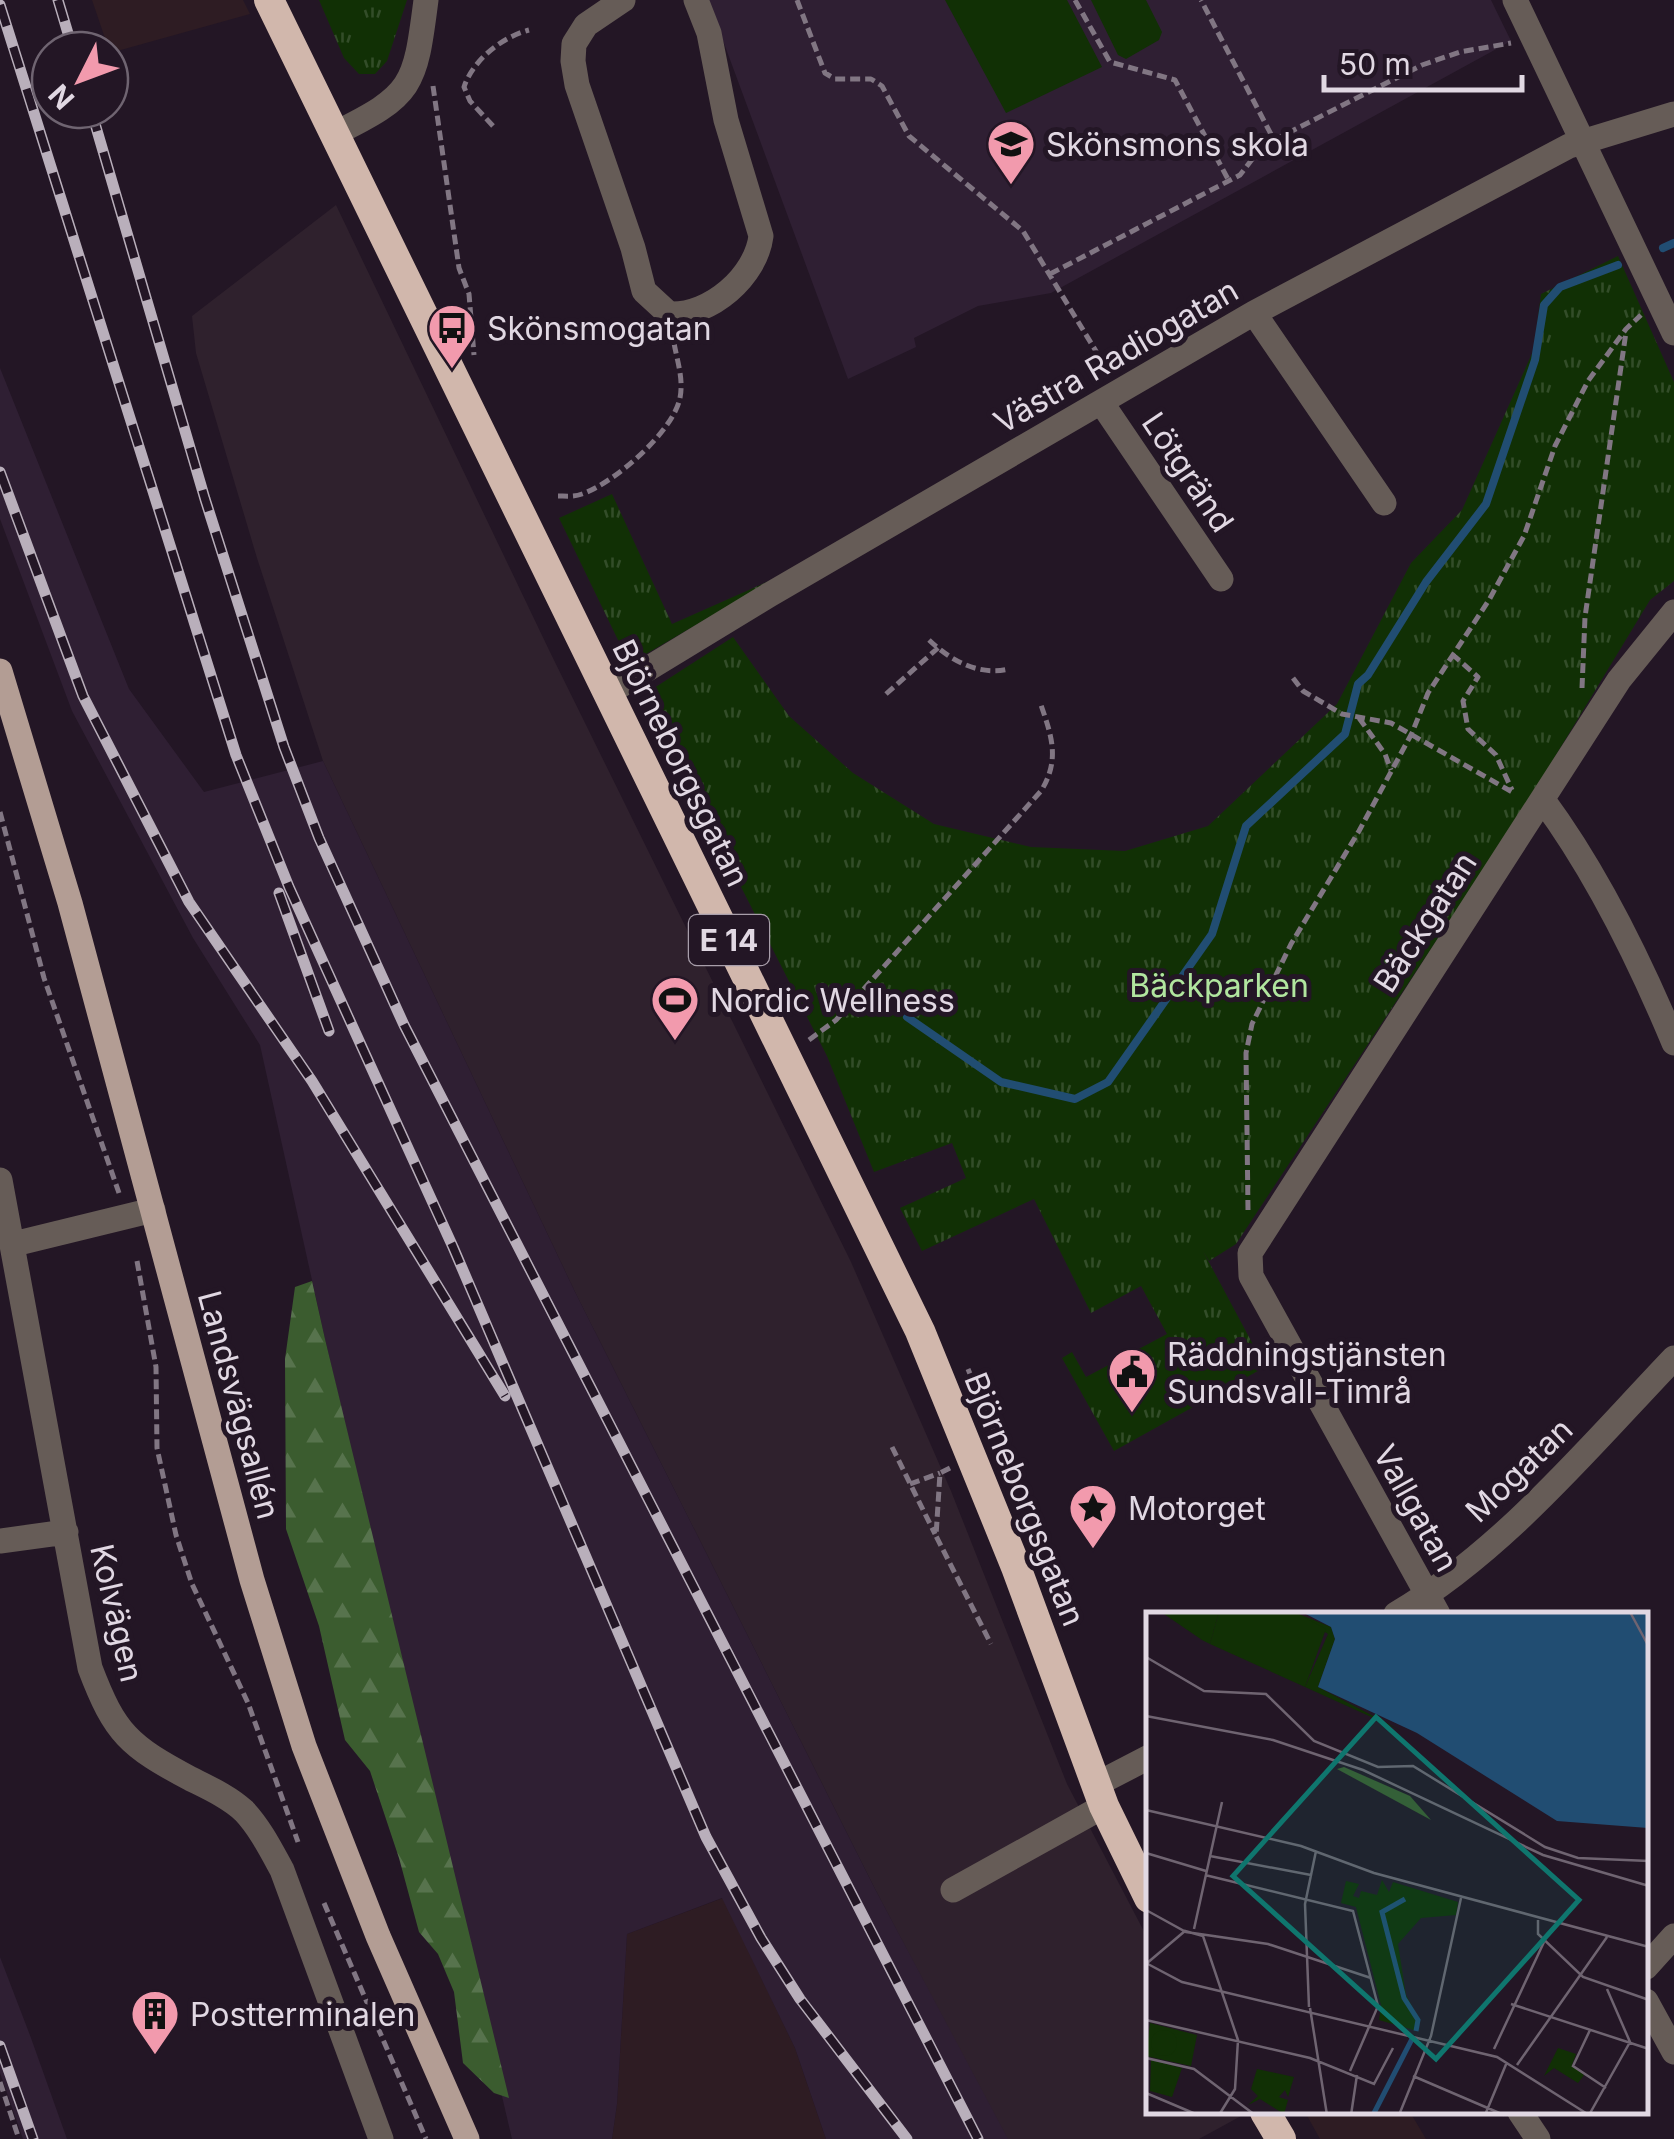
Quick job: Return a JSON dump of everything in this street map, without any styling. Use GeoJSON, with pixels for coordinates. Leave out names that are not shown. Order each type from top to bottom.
{"type":"FeatureCollection","features":[{"type":"Feature","properties":{"kind":"highway","name":"Björneborgsgatan"},"geometry":{"type":"LineString","coordinates":[[269,0],[920,1331],[1016,1568],[1100,1795],[1146,1892]]}},
{"type":"Feature","properties":{"kind":"main road","name":"Landsvägsallén"},"geometry":{"type":"LineString","coordinates":[[0,671],[70,903],[140,1213],[304,1746],[378,1936],[467,2139]]}},
{"type":"Feature","properties":{"kind":"street"},"geometry":{"type":"LineString","coordinates":[[334,134],[390,105],[402,94],[417,59],[426,0]]}},
{"type":"Feature","properties":{"kind":"street"},"geometry":{"type":"LineString","coordinates":[[623,0],[586,25],[574,44],[577,84],[644,290],[669,314],[682,315],[711,304],[740,279],[758,255],[761,236],[726,120],[709,33],[696,0]]}},
{"type":"Feature","properties":{"kind":"street"},"geometry":{"type":"LineString","coordinates":[[1515,0],[1674,333]]}},
{"type":"Feature","properties":{"kind":"street","name":"Västra Radiogatan"},"geometry":{"type":"LineString","coordinates":[[608,693],[1254,313],[1584,140],[1674,114]]}},
{"type":"Feature","properties":{"kind":"street"},"geometry":{"type":"LineString","coordinates":[[1254,313],[1384,502]]}},
{"type":"Feature","properties":{"kind":"street","name":"Lötgränd"},"geometry":{"type":"LineString","coordinates":[[1111,396],[1222,579]]}},
{"type":"Feature","properties":{"kind":"street","name":"Bäckgatan"},"geometry":{"type":"LineString","coordinates":[[1250,1265],[1619,680],[1674,612]]}},
{"type":"Feature","properties":{"kind":"street"},"geometry":{"type":"LineString","coordinates":[[1543,800],[1564,828],[1628,941],[1674,1043]]}},
{"type":"Feature","properties":{"kind":"street","name":"Kolvägen"},"geometry":{"type":"LineString","coordinates":[[0,1180],[90,1668],[105,1707],[121,1733],[147,1755],[226,1797],[245,1812],[264,1838],[282,1870],[382,2139]]}},
{"type":"Feature","properties":{"kind":"street"},"geometry":{"type":"LineString","coordinates":[[14,1244],[140,1213]]}},
{"type":"Feature","properties":{"kind":"street","name":"Vallgatan"},"geometry":{"type":"LineString","coordinates":[[1250,1265],[1433,1605]]}},
{"type":"Feature","properties":{"kind":"street","name":"Mogatan"},"geometry":{"type":"LineString","coordinates":[[1404,1612],[1433,1605],[1674,1358]]}},
{"type":"Feature","properties":{"kind":"street"},"geometry":{"type":"LineString","coordinates":[[0,1541],[66,1532]]}},
{"type":"Feature","properties":{"kind":"street"},"geometry":{"type":"LineString","coordinates":[[953,1890],[1100,1795],[1146,1760]]}},
{"type":"Feature","properties":{"kind":"street"},"geometry":{"type":"LineString","coordinates":[[1649,1963],[1674,1936]]}},
{"type":"Feature","properties":{"kind":"street"},"geometry":{"type":"LineString","coordinates":[[1649,2006],[1674,2052]]}},
{"type":"Feature","properties":{"kind":"street"},"geometry":{"type":"LineString","coordinates":[[1521,2114],[1538,2139]]}},
{"type":"Feature","properties":{"kind":"path"},"geometry":{"type":"LineString","coordinates":[[797,0],[826,73],[834,79],[871,79],[882,86],[909,136],[1023,231],[1111,396]]}},
{"type":"Feature","properties":{"kind":"path"},"geometry":{"type":"LineString","coordinates":[[1075,0],[1110,62],[1176,80],[1229,182]]}},
{"type":"Feature","properties":{"kind":"path"},"geometry":{"type":"LineString","coordinates":[[1201,0],[1274,140]]}},
{"type":"Feature","properties":{"kind":"path"},"geometry":{"type":"LineString","coordinates":[[492,126],[470,101],[464,87],[469,73],[508,36],[529,30]]}},
{"type":"Feature","properties":{"kind":"path"},"geometry":{"type":"LineString","coordinates":[[1049,274],[1229,182],[1274,140],[1422,65],[1460,52],[1519,41]]}},
{"type":"Feature","properties":{"kind":"path"},"geometry":{"type":"LineString","coordinates":[[432,79],[459,268],[469,294],[474,358]]}},
{"type":"Feature","properties":{"kind":"path"},"geometry":{"type":"LineString","coordinates":[[1250,1265],[1246,1054],[1252,1024],[1291,944],[1392,772],[1428,692],[1489,600],[1524,536],[1555,446],[1588,382],[1626,329],[1656,298]]}},
{"type":"Feature","properties":{"kind":"path"},"geometry":{"type":"LineString","coordinates":[[558,496],[578,496],[599,486],[653,442],[669,423],[679,404],[682,381],[669,314]]}},
{"type":"Feature","properties":{"kind":"path"},"geometry":{"type":"LineString","coordinates":[[1582,688],[1585,617],[1626,329]]}},
{"type":"Feature","properties":{"kind":"path"},"geometry":{"type":"LineString","coordinates":[[928,640],[970,668],[991,673],[1009,670]]}},
{"type":"Feature","properties":{"kind":"path"},"geometry":{"type":"LineString","coordinates":[[886,694],[938,648]]}},
{"type":"Feature","properties":{"kind":"path"},"geometry":{"type":"LineString","coordinates":[[1293,678],[1303,690],[1342,714],[1391,723],[1514,793],[1496,754],[1468,729],[1462,701],[1478,677],[1452,654]]}},
{"type":"Feature","properties":{"kind":"path"},"geometry":{"type":"LineString","coordinates":[[783,1052],[810,1040],[836,1020],[1041,791],[1054,761],[1054,742],[1042,705]]}},
{"type":"Feature","properties":{"kind":"path"},"geometry":{"type":"LineString","coordinates":[[1358,718],[1385,754],[1392,772]]}},
{"type":"Feature","properties":{"kind":"path"},"geometry":{"type":"LineString","coordinates":[[0,812],[44,978],[140,1213],[156,1367],[158,1448],[176,1535],[192,1584],[248,1703],[304,1857]]}},
{"type":"Feature","properties":{"kind":"path"},"geometry":{"type":"LineString","coordinates":[[892,1447],[991,1644]]}},
{"type":"Feature","properties":{"kind":"path"},"geometry":{"type":"LineString","coordinates":[[910,1484],[957,1464]]}},
{"type":"Feature","properties":{"kind":"path"},"geometry":{"type":"LineString","coordinates":[[936,1536],[940,1473]]}},
{"type":"Feature","properties":{"kind":"path"},"geometry":{"type":"LineString","coordinates":[[318,1890],[426,2139]]}},
{"type":"Feature","properties":{"kind":"path"},"geometry":{"type":"LineString","coordinates":[[0,2082],[19,2139]]}},
{"type":"Feature","properties":{"kind":"shaded area"},"geometry":{"type":"Polygon","coordinates":[[[92,0],[243,0],[250,14],[130,47],[130,30],[102,30],[92,0]]]}},
{"type":"Feature","properties":{"kind":"shaded area","name":"Skönsmons skola"},"geometry":{"type":"Polygon","coordinates":[[[708,0],[1491,0],[1511,41],[1051,293],[978,306],[914,338],[916,347],[848,379],[708,0]]]}},
{"type":"Feature","properties":{"kind":"shaded area"},"geometry":{"type":"Polygon","coordinates":[[[336,205],[549,650],[851,1262],[951,1491],[1067,1784],[1146,1935],[1146,2114],[1241,2116],[1199,2139],[1006,2139],[875,1889],[575,1292],[323,761],[196,353],[192,316],[336,205]]]}},
{"type":"Feature","properties":{"kind":"shaded area"},"geometry":{"type":"Polygon","coordinates":[[[0,368],[129,689],[204,792],[323,761],[575,1292],[875,1889],[1008,2139],[826,2139],[795,2048],[722,1898],[627,1934],[612,2139],[512,2139],[260,1045],[193,938],[72,711],[0,519],[0,368]]]}},
{"type":"Feature","properties":{"kind":"shaded area"},"geometry":{"type":"Polygon","coordinates":[[[723,1898],[795,2048],[826,2139],[612,2139],[627,1934],[723,1898]]]}},
{"type":"Feature","properties":{"kind":"shaded area"},"geometry":{"type":"Polygon","coordinates":[[[0,1957],[67,2139],[23,2139],[0,2073],[0,1957]]]}},
{"type":"Feature","properties":{"kind":"shaded area"},"geometry":{"type":"Polygon","coordinates":[[[1306,2114],[1411,2114],[1426,2139],[1320,2139],[1306,2114]]]}},
{"type":"Feature","properties":{"kind":"green space"},"geometry":{"type":"Polygon","coordinates":[[[319,0],[407,0],[387,61],[375,74],[359,74],[344,58],[319,0]]]}},
{"type":"Feature","properties":{"kind":"green space"},"geometry":{"type":"Polygon","coordinates":[[[945,0],[1067,0],[1102,67],[1006,113],[945,0]]]}},
{"type":"Feature","properties":{"kind":"green space"},"geometry":{"type":"Polygon","coordinates":[[[1091,0],[1146,0],[1162,32],[1159,40],[1126,59],[1118,55],[1091,0]]]}},
{"type":"Feature","properties":{"kind":"green space","name":"Bäckparken"},"geometry":{"type":"Polygon","coordinates":[[[1618,256],[1674,382],[1674,581],[1650,600],[1522,811],[1236,1244],[1209,1261],[1203,1251],[1265,1367],[1114,1451],[1062,1358],[1072,1352],[1086,1377],[1167,1334],[1141,1286],[1091,1313],[1034,1199],[922,1251],[900,1208],[966,1178],[952,1143],[874,1172],[827,1056],[648,704],[651,690],[733,637],[789,716],[853,773],[934,824],[1031,847],[1125,851],[1208,826],[1337,704],[1411,563],[1462,510],[1534,349],[1541,294],[1618,256]]]}},
{"type":"Feature","properties":{"kind":"green space"},"geometry":{"type":"Polygon","coordinates":[[[612,494],[672,624],[778,577],[646,654],[618,640],[559,518],[612,494]]]}},
{"type":"Feature","properties":{"kind":"green space"},"geometry":{"type":"Polygon","coordinates":[[[312,1281],[509,2098],[494,2093],[463,2063],[454,1992],[438,1954],[419,1932],[370,1771],[345,1740],[319,1626],[286,1529],[285,1359],[295,1287],[312,1281]]]}},
{"type":"Feature","properties":{"kind":"waterway"},"geometry":{"type":"LineString","coordinates":[[1663,248],[1674,243]]}},
{"type":"Feature","properties":{"kind":"waterway"},"geometry":{"type":"LineString","coordinates":[[907,1017],[1001,1082],[1075,1099],[1108,1082],[1212,934],[1246,826],[1345,734],[1358,684],[1368,675],[1426,582],[1486,504],[1535,360],[1544,305],[1560,287],[1618,265]]}},
{"type":"Feature","properties":{"kind":"railway"},"geometry":{"type":"LineString","coordinates":[[58,0],[67,30]]}},
{"type":"Feature","properties":{"kind":"railway"},"geometry":{"type":"LineString","coordinates":[[0,5],[236,755],[289,887],[453,1247],[706,1837],[761,1938],[800,1999],[907,2139]]}},
{"type":"Feature","properties":{"kind":"railway"},"geometry":{"type":"LineString","coordinates":[[97,130],[205,499],[284,747],[319,838],[404,1025],[978,2139]]}},
{"type":"Feature","properties":{"kind":"railway"},"geometry":{"type":"LineString","coordinates":[[0,472],[83,696],[189,902],[312,1081],[505,1396]]}},
{"type":"Feature","properties":{"kind":"railway"},"geometry":{"type":"LineString","coordinates":[[279,893],[329,1031]]}},
{"type":"Feature","properties":{"kind":"railway"},"geometry":{"type":"LineString","coordinates":[[0,2046],[33,2139]]}},
{"type":"Feature","properties":{"kind":"place","name":"Skönsmons skola"},"geometry":{"type":"Point","coordinates":[1011,186]}},
{"type":"Feature","properties":{"kind":"place","name":"Skönsmogatan"},"geometry":{"type":"Point","coordinates":[452,370]}},
{"type":"Feature","properties":{"kind":"place","name":"Nordic Wellness"},"geometry":{"type":"Point","coordinates":[675,1042]}},
{"type":"Feature","properties":{"kind":"place","name":"Räddningstjänsten Sundsvall-Timrå"},"geometry":{"type":"Point","coordinates":[1132,1414]}},
{"type":"Feature","properties":{"kind":"place","name":"Motorget"},"geometry":{"type":"Point","coordinates":[1093,1550]}},
{"type":"Feature","properties":{"kind":"place","name":"Postterminalen"},"geometry":{"type":"Point","coordinates":[155,2056]}}]}
